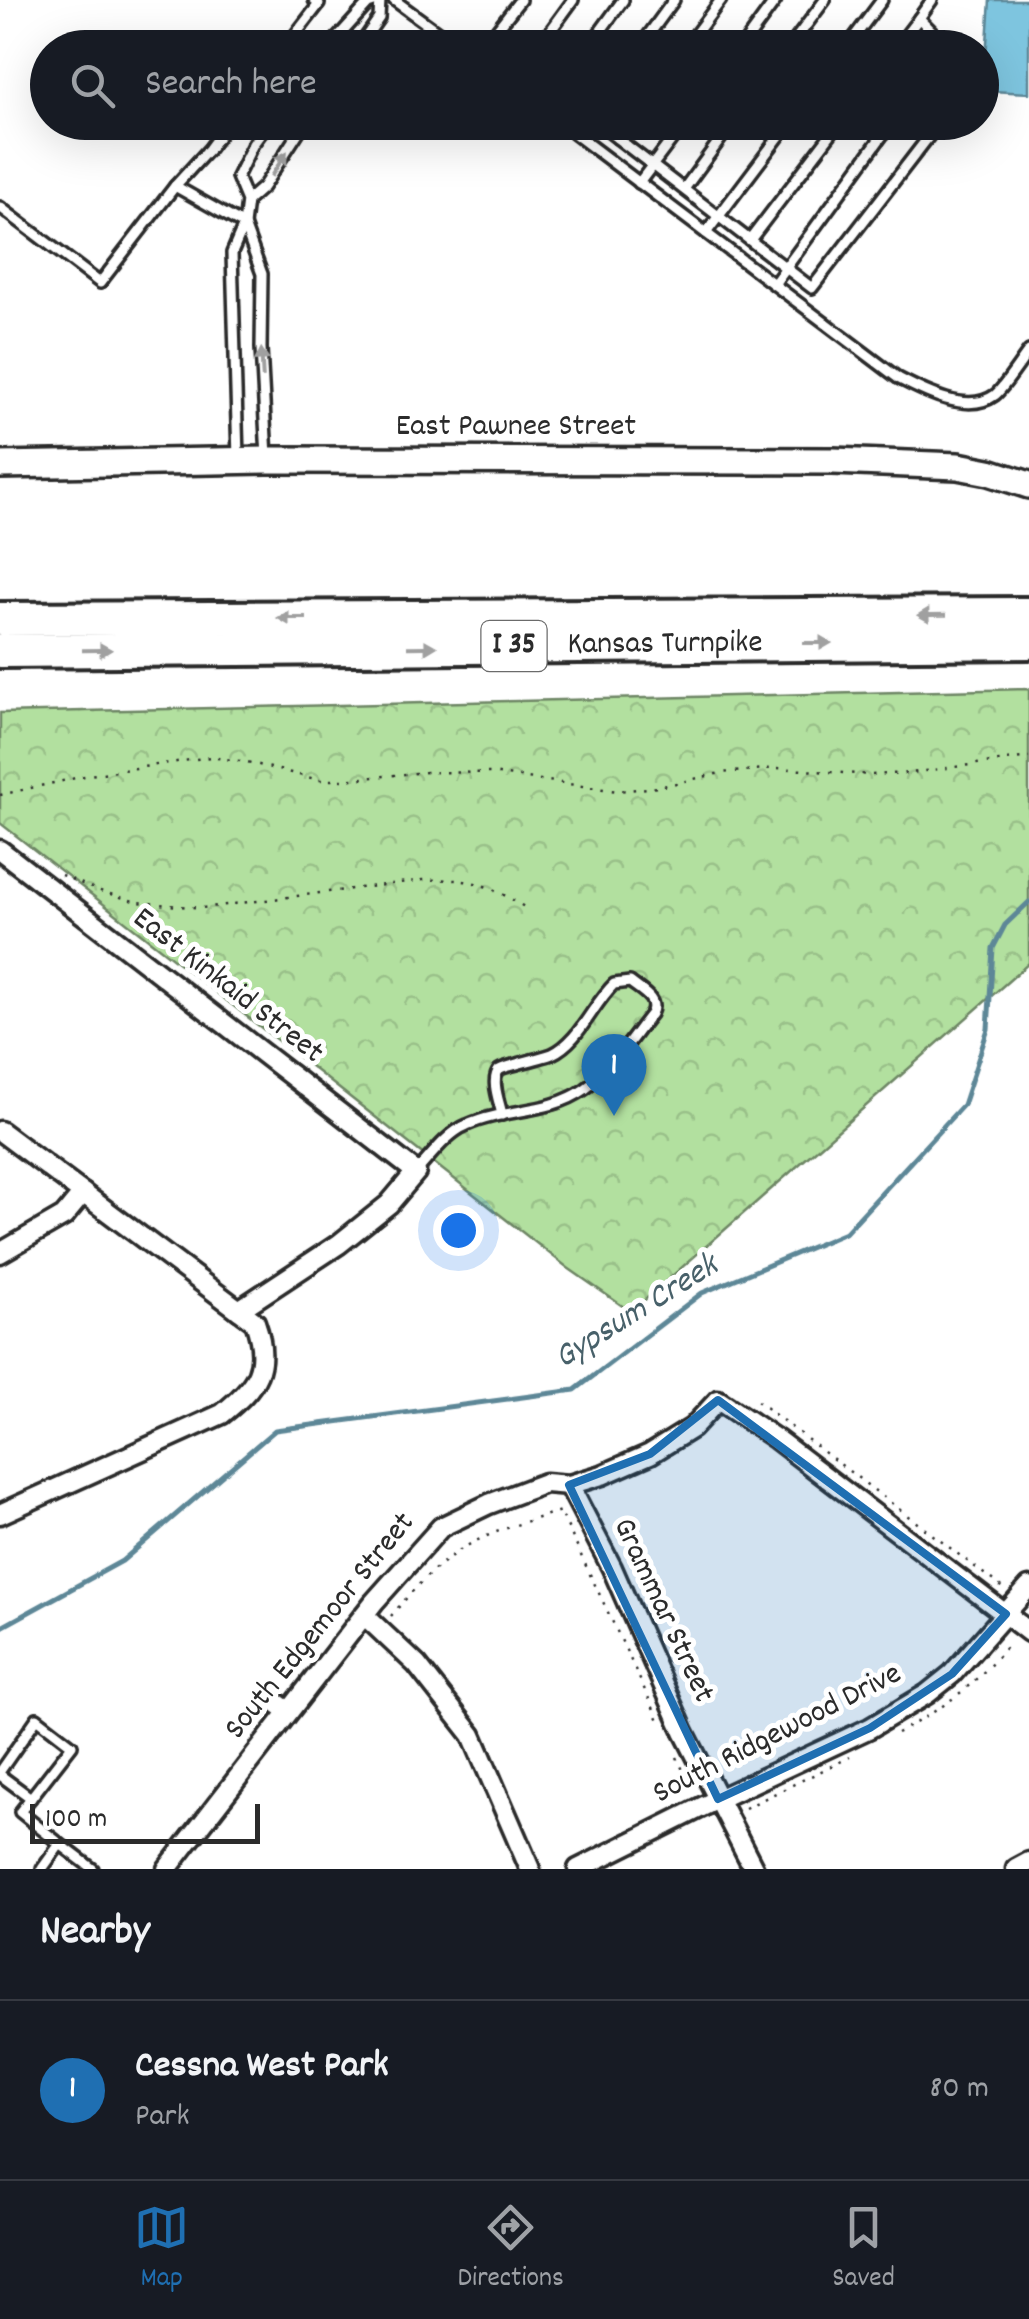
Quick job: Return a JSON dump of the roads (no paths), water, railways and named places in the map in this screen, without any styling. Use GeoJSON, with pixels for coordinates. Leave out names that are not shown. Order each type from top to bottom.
{"type":"FeatureCollection","features":[{"type":"Feature","properties":{"kind":"highway","name":"Kansas Turnpike"},"geometry":{"type":"LineString","coordinates":[[0,619],[1029,614]]}},
{"type":"Feature","properties":{"kind":"highway","name":"Kansas Turnpike"},"geometry":{"type":"LineString","coordinates":[[0,651],[1029,642]]}},
{"type":"Feature","properties":{"kind":"main road","name":"East Pawnee Street"},"geometry":{"type":"LineString","coordinates":[[0,465],[238,460],[797,461],[958,466],[1029,486]]}},
{"type":"Feature","properties":{"kind":"street","name":"East Kinkaid Street"},"geometry":{"type":"LineString","coordinates":[[0,850],[416,1172]]}},
{"type":"Feature","properties":{"kind":"street"},"geometry":{"type":"LineString","coordinates":[[0,1131],[254,1322],[263,1356],[260,1374],[243,1398],[222,1414],[0,1514]]}},
{"type":"Feature","properties":{"kind":"street"},"geometry":{"type":"LineString","coordinates":[[239,1310],[339,1244],[390,1204],[416,1172]]}},
{"type":"Feature","properties":{"kind":"street"},"geometry":{"type":"LineString","coordinates":[[0,1253],[64,1216],[83,1193]]}},
{"type":"Feature","properties":{"kind":"street","name":"South Edgemoor Street"},"geometry":{"type":"LineString","coordinates":[[166,1869],[369,1608],[441,1527],[545,1483],[569,1485],[650,1454],[692,1428],[718,1400],[1018,1600]]}},
{"type":"Feature","properties":{"kind":"street","name":"Grammar Street"},"geometry":{"type":"LineString","coordinates":[[569,1485],[612,1568],[684,1732],[754,1869]]}},
{"type":"Feature","properties":{"kind":"street"},"geometry":{"type":"LineString","coordinates":[[1018,1600],[1029,1632]]}},
{"type":"Feature","properties":{"kind":"street","name":"South Ridgewood Drive"},"geometry":{"type":"LineString","coordinates":[[578,1869],[870,1728],[928,1694],[952,1674],[1018,1600]]}},
{"type":"Feature","properties":{"kind":"street"},"geometry":{"type":"LineString","coordinates":[[369,1608],[472,1735],[530,1869]]}},
{"type":"Feature","properties":{"kind":"street"},"geometry":{"type":"LineString","coordinates":[[270,1698],[288,1712]]}},
{"type":"Feature","properties":{"kind":"street"},"geometry":{"type":"LineString","coordinates":[[1016,1869],[1029,1862]]}},
{"type":"Feature","properties":{"kind":"lane"},"geometry":{"type":"LineString","coordinates":[[300,30],[319,4],[314,0]]}},
{"type":"Feature","properties":{"kind":"lane"},"geometry":{"type":"LineString","coordinates":[[344,30],[368,4],[380,0],[379,18],[371,30]]}},
{"type":"Feature","properties":{"kind":"lane"},"geometry":{"type":"LineString","coordinates":[[394,0],[435,30]]}},
{"type":"Feature","properties":{"kind":"lane"},"geometry":{"type":"LineString","coordinates":[[497,30],[520,0]]}},
{"type":"Feature","properties":{"kind":"lane"},"geometry":{"type":"LineString","coordinates":[[551,30],[572,0]]}},
{"type":"Feature","properties":{"kind":"lane"},"geometry":{"type":"LineString","coordinates":[[601,30],[623,0]]}},
{"type":"Feature","properties":{"kind":"lane"},"geometry":{"type":"LineString","coordinates":[[652,30],[674,0]]}},
{"type":"Feature","properties":{"kind":"lane"},"geometry":{"type":"LineString","coordinates":[[698,30],[721,0]]}},
{"type":"Feature","properties":{"kind":"lane"},"geometry":{"type":"LineString","coordinates":[[754,30],[776,0]]}},
{"type":"Feature","properties":{"kind":"lane"},"geometry":{"type":"LineString","coordinates":[[802,30],[825,0]]}},
{"type":"Feature","properties":{"kind":"lane"},"geometry":{"type":"LineString","coordinates":[[860,30],[882,0]]}},
{"type":"Feature","properties":{"kind":"lane"},"geometry":{"type":"LineString","coordinates":[[909,30],[932,0]]}},
{"type":"Feature","properties":{"kind":"lane"},"geometry":{"type":"LineString","coordinates":[[918,18],[930,30]]}},
{"type":"Feature","properties":{"kind":"lane"},"geometry":{"type":"LineString","coordinates":[[0,207],[100,283],[216,140]]}},
{"type":"Feature","properties":{"kind":"lane"},"geometry":{"type":"LineString","coordinates":[[238,460],[232,253],[244,224],[247,201],[236,177],[256,140]]}},
{"type":"Feature","properties":{"kind":"lane"},"geometry":{"type":"LineString","coordinates":[[247,201],[264,187],[296,140]]}},
{"type":"Feature","properties":{"kind":"lane"},"geometry":{"type":"LineString","coordinates":[[582,140],[898,378],[930,395],[976,402],[995,395],[1029,351]]}},
{"type":"Feature","properties":{"kind":"lane"},"geometry":{"type":"LineString","coordinates":[[620,140],[812,288],[926,140]]}},
{"type":"Feature","properties":{"kind":"lane"},"geometry":{"type":"LineString","coordinates":[[639,183],[672,140]]}},
{"type":"Feature","properties":{"kind":"lane"},"geometry":{"type":"LineString","coordinates":[[684,189],[720,140]]}},
{"type":"Feature","properties":{"kind":"lane"},"geometry":{"type":"LineString","coordinates":[[706,233],[776,140]]}},
{"type":"Feature","properties":{"kind":"lane"},"geometry":{"type":"LineString","coordinates":[[750,240],[826,140]]}},
{"type":"Feature","properties":{"kind":"lane"},"geometry":{"type":"LineString","coordinates":[[774,284],[879,140]]}},
{"type":"Feature","properties":{"kind":"lane"},"geometry":{"type":"LineString","coordinates":[[176,186],[244,224],[262,274],[267,460]]}},
{"type":"Feature","properties":{"kind":"lane"},"geometry":{"type":"LineString","coordinates":[[416,1172],[464,1126],[546,1107],[584,1090],[609,1067],[652,1014],[653,1000],[630,982],[614,984],[571,1040],[555,1052],[501,1068],[495,1082],[502,1115]]}},
{"type":"Feature","properties":{"kind":"lane"},"geometry":{"type":"LineString","coordinates":[[30,1798],[0,1773],[37,1718],[72,1744],[20,1812],[94,1869]]}},
{"type":"Feature","properties":{"kind":"lane"},"geometry":{"type":"LineString","coordinates":[[42,1869],[60,1844]]}},
{"type":"Feature","properties":{"kind":"water"},"geometry":{"type":"Polygon","coordinates":[[[990,0],[1029,0],[1029,93],[999,91],[999,30],[988,30],[990,0]]]}},
{"type":"Feature","properties":{"kind":"waterway","name":"Gypsum Creek"},"geometry":{"type":"LineString","coordinates":[[0,1628],[122,1561],[275,1430],[575,1390],[702,1293],[845,1233],[963,1105],[988,1029],[993,948],[1005,925],[1029,902]]}},
{"type":"Feature","properties":{"kind":"place","name":"Cessna West Park"},"geometry":{"type":"Point","coordinates":[614,1116]}}]}
